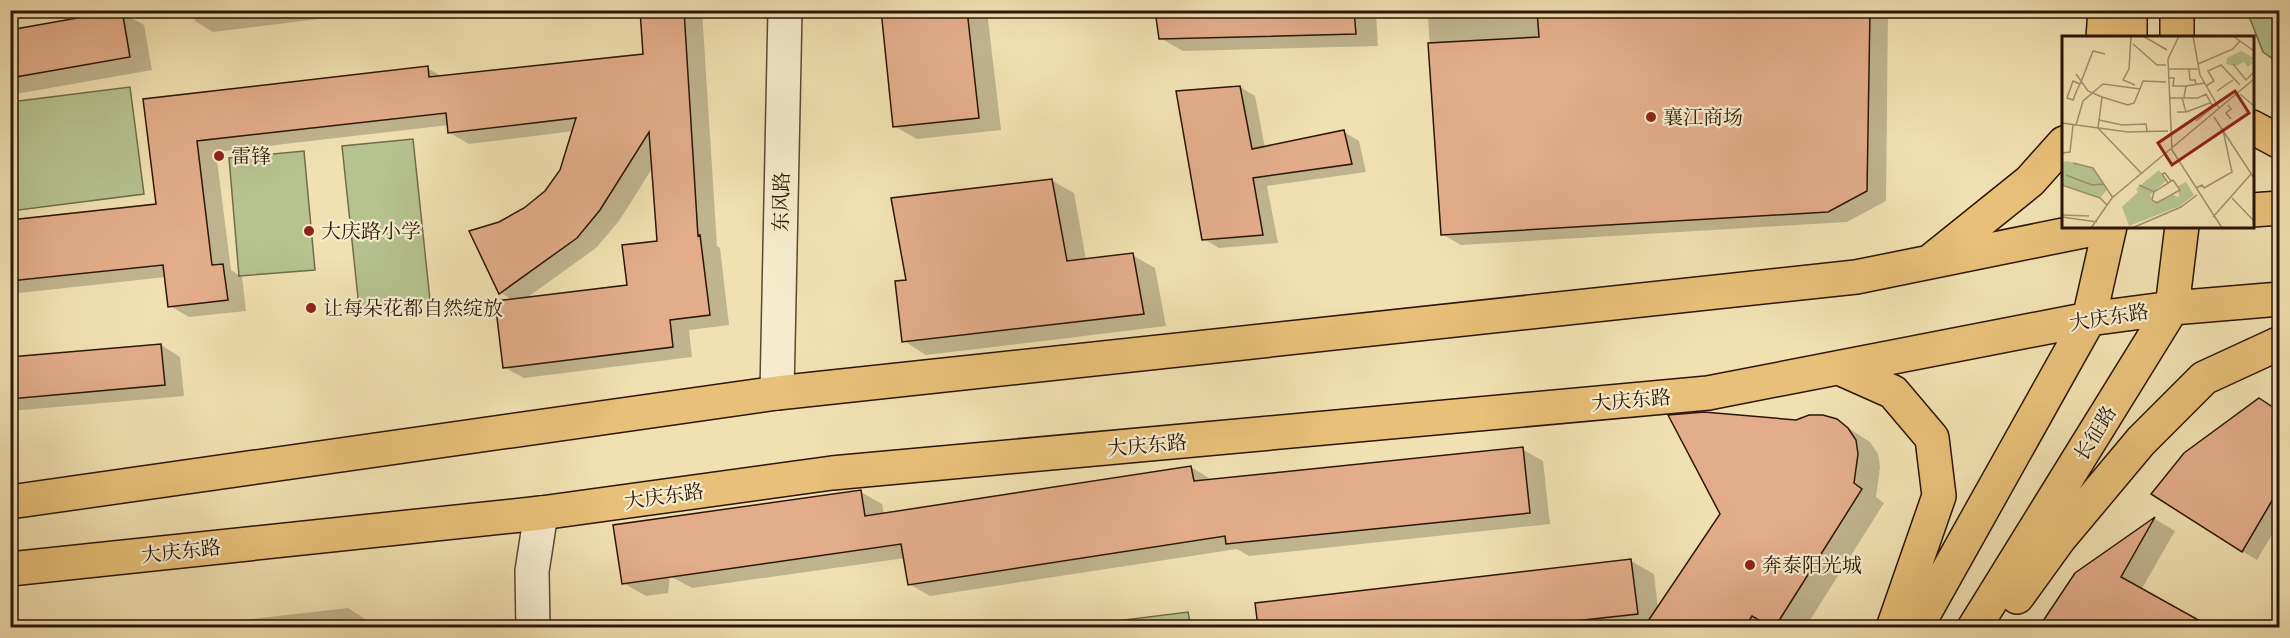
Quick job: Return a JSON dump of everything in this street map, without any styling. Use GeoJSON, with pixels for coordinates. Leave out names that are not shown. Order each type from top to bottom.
{"type":"FeatureCollection","features":[{"type":"Feature","properties":{"kind":"main road"},"geometry":{"type":"LineString","coordinates":[[2103,36],[2105,10]]}},
{"type":"Feature","properties":{"kind":"main road"},"geometry":{"type":"LineString","coordinates":[[2130,10],[2130,36]]}},
{"type":"Feature","properties":{"kind":"main road"},"geometry":{"type":"LineString","coordinates":[[2176,36],[2177,10]]}},
{"type":"Feature","properties":{"kind":"main road"},"geometry":{"type":"LineString","coordinates":[[2254,128],[2280,142]]}},
{"type":"Feature","properties":{"kind":"main road"},"geometry":{"type":"LineString","coordinates":[[1927,263],[2030,181],[2062,145]]}},
{"type":"Feature","properties":{"kind":"main road"},"geometry":{"type":"LineString","coordinates":[[2254,210],[2280,208]]}},
{"type":"Feature","properties":{"kind":"main road"},"geometry":{"type":"LineString","coordinates":[[10,502],[777,393],[1856,277],[2099,228]]}},
{"type":"Feature","properties":{"kind":"main road"},"geometry":{"type":"LineString","coordinates":[[1916,627],[2089,319],[2109,228]]}},
{"type":"Feature","properties":{"kind":"main road","name":"长征路"},"geometry":{"type":"LineString","coordinates":[[1974,627],[2172,308],[2182,228]]}},
{"type":"Feature","properties":{"kind":"main road","name":"大庆东路"},"geometry":{"type":"LineString","coordinates":[[10,569],[541,513],[832,473],[1708,393],[2089,319],[2172,308],[2280,299]]}},
{"type":"Feature","properties":{"kind":"main road"},"geometry":{"type":"LineString","coordinates":[[1995,627],[2059,539],[2141,441],[2204,378],[2280,343]]}},
{"type":"Feature","properties":{"kind":"main road"},"geometry":{"type":"LineString","coordinates":[[1839,368],[1893,392],[1932,438],[1939,496],[1893,627]]}},
{"type":"Feature","properties":{"kind":"street","name":"东风路"},"geometry":{"type":"LineString","coordinates":[[777,393],[785,10]]}},
{"type":"Feature","properties":{"kind":"street"},"geometry":{"type":"LineString","coordinates":[[533,627],[532,571],[541,513]]}},
{"type":"Feature","properties":{"kind":"green space"},"geometry":{"type":"Polygon","coordinates":[[[2247,11],[2279,11],[2279,63],[2263,52],[2247,11]]]}},
{"type":"Feature","properties":{"kind":"green space"},"geometry":{"type":"Polygon","coordinates":[[[130,87],[144,194],[11,211],[11,102],[130,87]]]}},
{"type":"Feature","properties":{"kind":"green space"},"geometry":{"type":"Polygon","coordinates":[[[413,139],[430,300],[359,307],[342,146],[413,139]]]}},
{"type":"Feature","properties":{"kind":"green space"},"geometry":{"type":"Polygon","coordinates":[[[304,151],[315,270],[239,276],[229,158],[304,151]]]}},
{"type":"Feature","properties":{"kind":"green space"},"geometry":{"type":"Polygon","coordinates":[[[1188,612],[1191,627],[1068,627],[1188,612]]]}},
{"type":"Feature","properties":{"kind":"building"},"geometry":{"type":"Polygon","coordinates":[[[122,10],[130,57],[10,78],[10,30],[122,10]]]}},
{"type":"Feature","properties":{"kind":"building"},"geometry":{"type":"Polygon","coordinates":[[[640,10],[684,10],[698,236],[700,235],[710,315],[670,320],[673,347],[503,368],[495,301],[627,285],[622,245],[657,241],[649,132],[600,210],[577,238],[499,294],[469,231],[499,222],[524,208],[545,191],[560,170],[576,118],[448,133],[446,113],[197,141],[212,265],[223,264],[228,300],[168,307],[163,265],[10,281],[10,220],[156,204],[143,99],[428,66],[429,77],[643,54],[640,10]]]}},
{"type":"Feature","properties":{"kind":"building"},"geometry":{"type":"Polygon","coordinates":[[[881,10],[967,10],[979,118],[893,127],[881,10]]]}},
{"type":"Feature","properties":{"kind":"building"},"geometry":{"type":"Polygon","coordinates":[[[1155,10],[1354,10],[1356,34],[1159,39],[1155,10]]]}},
{"type":"Feature","properties":{"kind":"building","name":"襄江商场"},"geometry":{"type":"Polygon","coordinates":[[[1537,10],[1870,10],[1867,191],[1828,212],[1441,235],[1428,43],[1539,37],[1537,10]]]}},
{"type":"Feature","properties":{"kind":"building"},"geometry":{"type":"Polygon","coordinates":[[[1240,86],[1252,149],[1344,130],[1352,164],[1253,178],[1263,235],[1202,240],[1176,91],[1240,86]]]}},
{"type":"Feature","properties":{"kind":"building"},"geometry":{"type":"Polygon","coordinates":[[[1052,179],[1067,261],[1133,253],[1144,314],[902,342],[895,281],[906,280],[891,198],[1052,179]]]}},
{"type":"Feature","properties":{"kind":"building"},"geometry":{"type":"Polygon","coordinates":[[[161,344],[165,385],[10,399],[10,357],[161,344]]]}},
{"type":"Feature","properties":{"kind":"building"},"geometry":{"type":"Polygon","coordinates":[[[2259,398],[2280,412],[2280,487],[2242,552],[2151,494],[2184,453],[2259,398]]]}},
{"type":"Feature","properties":{"kind":"building","name":"奔泰阳光城"},"geometry":{"type":"Polygon","coordinates":[[[1704,412],[1796,420],[1809,415],[1823,415],[1837,419],[1848,428],[1856,440],[1858,454],[1854,483],[1862,489],[1775,627],[1752,616],[1745,627],[1644,627],[1720,514],[1668,415],[1704,412]]]}},
{"type":"Feature","properties":{"kind":"building"},"geometry":{"type":"Polygon","coordinates":[[[1523,447],[1530,513],[1226,544],[1225,536],[908,585],[901,544],[622,584],[613,525],[861,490],[865,516],[1191,466],[1194,481],[1523,447]]]}},
{"type":"Feature","properties":{"kind":"building"},"geometry":{"type":"Polygon","coordinates":[[[2155,517],[2121,577],[2211,627],[2039,627],[2075,573],[2155,517]]]}},
{"type":"Feature","properties":{"kind":"building"},"geometry":{"type":"Polygon","coordinates":[[[1631,559],[1638,614],[1519,627],[1258,627],[1255,603],[1631,559]]]}},
{"type":"Feature","properties":{"kind":"place","name":"襄江商场"},"geometry":{"type":"Point","coordinates":[1651,117]}},
{"type":"Feature","properties":{"kind":"place","name":"雷锋"},"geometry":{"type":"Point","coordinates":[219,156]}},
{"type":"Feature","properties":{"kind":"place","name":"大庆路小学"},"geometry":{"type":"Point","coordinates":[309,231]}},
{"type":"Feature","properties":{"kind":"place","name":"让每朵花都自然绽放"},"geometry":{"type":"Point","coordinates":[311,308]}},
{"type":"Feature","properties":{"kind":"place","name":"奔泰阳光城"},"geometry":{"type":"Point","coordinates":[1750,565]}}]}
